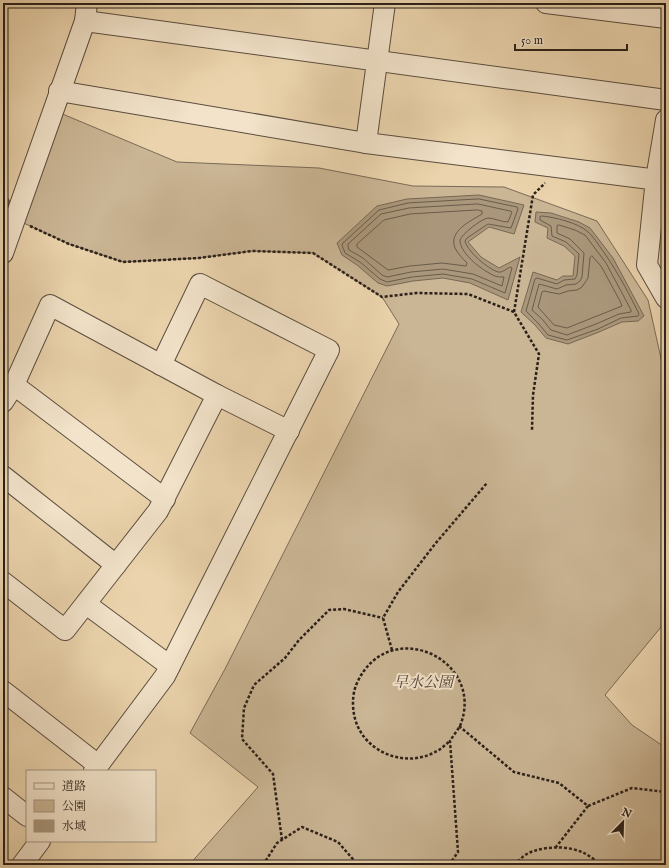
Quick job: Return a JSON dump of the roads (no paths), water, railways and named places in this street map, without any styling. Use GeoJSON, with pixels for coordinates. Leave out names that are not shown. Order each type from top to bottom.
{"type":"FeatureCollection","features":[{"type":"Feature","properties":{"kind":"street"},"geometry":{"type":"LineString","coordinates":[[366,143],[385,3]]}},
{"type":"Feature","properties":{"kind":"street"},"geometry":{"type":"LineString","coordinates":[[546,3],[666,18]]}},
{"type":"Feature","properties":{"kind":"street"},"geometry":{"type":"LineString","coordinates":[[3,253],[86,12],[377,60],[666,100]]}},
{"type":"Feature","properties":{"kind":"street"},"geometry":{"type":"LineString","coordinates":[[59,91],[366,143],[661,180]]}},
{"type":"Feature","properties":{"kind":"street"},"geometry":{"type":"LineString","coordinates":[[666,120],[659,225],[647,265],[666,298]]}},
{"type":"Feature","properties":{"kind":"street"},"geometry":{"type":"LineString","coordinates":[[3,692],[96,768],[165,676],[329,350],[200,284],[161,365]]}},
{"type":"Feature","properties":{"kind":"street"},"geometry":{"type":"LineString","coordinates":[[3,402],[14,385],[50,305],[217,395],[289,431]]}},
{"type":"Feature","properties":{"kind":"street"},"geometry":{"type":"LineString","coordinates":[[14,385],[165,499]]}},
{"type":"Feature","properties":{"kind":"street"},"geometry":{"type":"LineString","coordinates":[[3,582],[65,630],[158,511],[217,395]]}},
{"type":"Feature","properties":{"kind":"street"},"geometry":{"type":"LineString","coordinates":[[3,476],[116,565]]}},
{"type":"Feature","properties":{"kind":"street"},"geometry":{"type":"LineString","coordinates":[[86,604],[170,666]]}},
{"type":"Feature","properties":{"kind":"street"},"geometry":{"type":"LineString","coordinates":[[3,797],[26,815]]}},
{"type":"Feature","properties":{"kind":"street"},"geometry":{"type":"LineString","coordinates":[[22,865],[39,842]]}},
{"type":"Feature","properties":{"kind":"water"},"geometry":{"type":"Polygon","coordinates":[[[479,195],[524,205],[514,234],[489,227],[468,242],[481,257],[499,268],[520,257],[508,300],[470,283],[443,278],[413,281],[387,286],[378,283],[357,265],[342,255],[337,243],[377,206],[407,199],[479,195]]]}},
{"type":"Feature","properties":{"kind":"water"},"geometry":{"type":"Polygon","coordinates":[[[536,212],[551,213],[579,222],[590,228],[613,258],[644,316],[638,321],[622,322],[568,344],[546,338],[521,312],[533,272],[557,280],[563,276],[573,276],[575,256],[564,246],[547,238],[548,228],[535,222],[536,212]]]}},
{"type":"Feature","properties":{"kind":"waterway"},"geometry":{"type":"LineString","coordinates":[[3,194],[10,205]]}},
{"type":"Feature","properties":{"kind":"park label","name":"早水公園"},"geometry":{"type":"Point","coordinates":[423,682]}}]}
